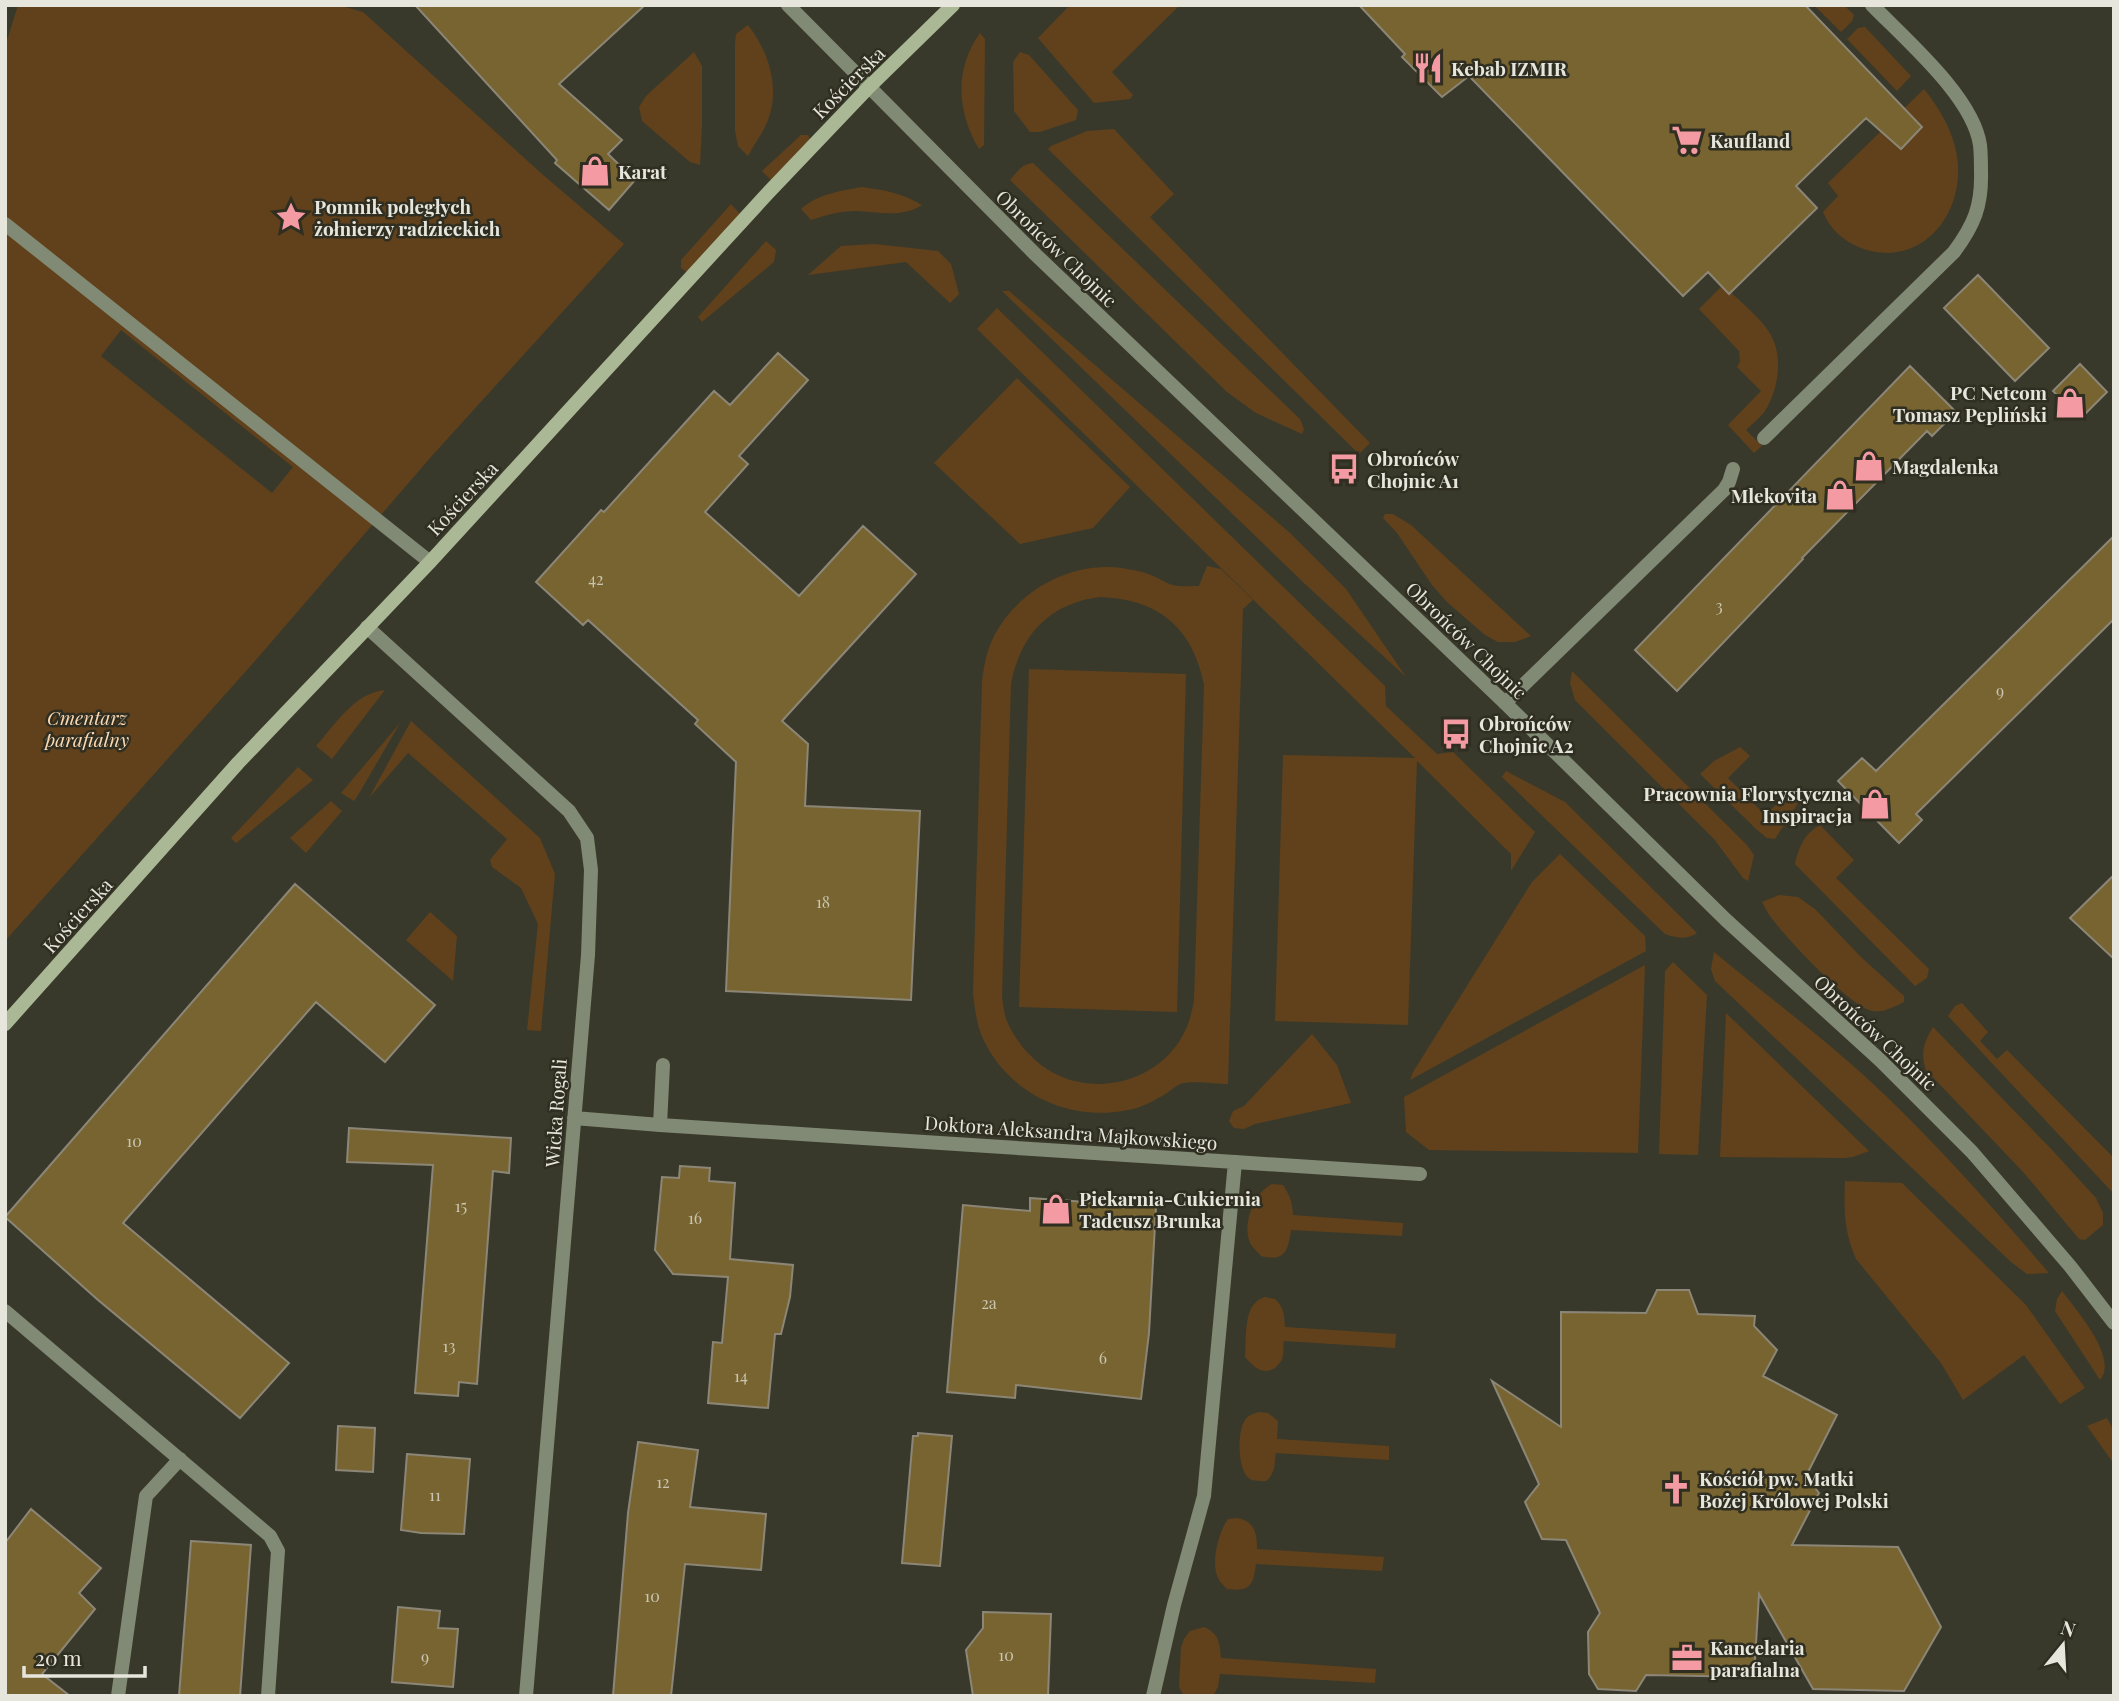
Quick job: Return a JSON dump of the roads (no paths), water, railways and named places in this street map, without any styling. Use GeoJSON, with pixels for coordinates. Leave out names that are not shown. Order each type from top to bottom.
{"type":"FeatureCollection","features":[{"type":"Feature","properties":{"kind":"main road","name":"Kościerska"},"geometry":{"type":"LineString","coordinates":[[5,1024],[238,763],[430,562],[759,203],[869,87],[953,5]]}},
{"type":"Feature","properties":{"kind":"street","name":"Obrońców Chojnic"},"geometry":{"type":"LineString","coordinates":[[788,5],[1036,255],[1505,703],[1726,920],[1880,1060],[1963,1143],[2070,1266],[2114,1323]]}},
{"type":"Feature","properties":{"kind":"street"},"geometry":{"type":"LineString","coordinates":[[1764,438],[1954,252],[1978,213],[1981,186],[1980,145],[1973,124],[1953,89],[1872,5]]}},
{"type":"Feature","properties":{"kind":"street"},"geometry":{"type":"LineString","coordinates":[[5,223],[430,562]]}},
{"type":"Feature","properties":{"kind":"street"},"geometry":{"type":"LineString","coordinates":[[1505,703],[1724,490],[1730,482],[1733,469]]}},
{"type":"Feature","properties":{"kind":"street","name":"Wicka Rogali"},"geometry":{"type":"LineString","coordinates":[[367,627],[569,811],[587,838],[591,901],[526,1696]]}},
{"type":"Feature","properties":{"kind":"street"},"geometry":{"type":"LineString","coordinates":[[660,1125],[663,1065]]}},
{"type":"Feature","properties":{"kind":"street","name":"Doktora Aleksandra Majkowskiego"},"geometry":{"type":"LineString","coordinates":[[574,1118],[1235,1162],[1205,1496],[1174,1605],[1153,1696]]}},
{"type":"Feature","properties":{"kind":"street"},"geometry":{"type":"LineString","coordinates":[[1235,1162],[1420,1174]]}},
{"type":"Feature","properties":{"kind":"street"},"geometry":{"type":"LineString","coordinates":[[5,1311],[271,1535],[278,1551],[268,1696]]}},
{"type":"Feature","properties":{"kind":"street"},"geometry":{"type":"LineString","coordinates":[[118,1696],[145,1496],[180,1460]]}},
{"type":"Feature","properties":{"kind":"place","name":"Kebab IZMIR"},"geometry":{"type":"Point","coordinates":[1428,68]}},
{"type":"Feature","properties":{"kind":"place","name":"Kaufland"},"geometry":{"type":"Point","coordinates":[1687,140]}},
{"type":"Feature","properties":{"kind":"place","name":"Karat"},"geometry":{"type":"Point","coordinates":[595,171]}},
{"type":"Feature","properties":{"kind":"place","name":"Pomnik poległych żołnierzy radzieckich"},"geometry":{"type":"Point","coordinates":[291,217]}},
{"type":"Feature","properties":{"kind":"place","name":"PC Netcom Tomasz Pepliński"},"geometry":{"type":"Point","coordinates":[2070,403]}},
{"type":"Feature","properties":{"kind":"place","name":"Magdalenka"},"geometry":{"type":"Point","coordinates":[1869,466]}},
{"type":"Feature","properties":{"kind":"place","name":"Obrońców Chojnic A1"},"geometry":{"type":"Point","coordinates":[1344,469]}},
{"type":"Feature","properties":{"kind":"place","name":"Mlekovita"},"geometry":{"type":"Point","coordinates":[1840,495]}},
{"type":"Feature","properties":{"kind":"place","name":"Obrońców Chojnic A2"},"geometry":{"type":"Point","coordinates":[1456,734]}},
{"type":"Feature","properties":{"kind":"place","name":"Pracownia Florystyczna Inspiracja"},"geometry":{"type":"Point","coordinates":[1875,804]}},
{"type":"Feature","properties":{"kind":"place","name":"Piekarnia-Cukiernia Tadeusz Brunka"},"geometry":{"type":"Point","coordinates":[1056,1209]}},
{"type":"Feature","properties":{"kind":"place","name":"Kościół pw. Matki Bożej Królowej Polski"},"geometry":{"type":"Point","coordinates":[1676,1489]}},
{"type":"Feature","properties":{"kind":"place","name":"Kancelaria parafialna"},"geometry":{"type":"Point","coordinates":[1687,1658]}},
{"type":"Feature","properties":{"kind":"park label","name":"Cmentarz parafialny"},"geometry":{"type":"Point","coordinates":[87,728]}}]}
